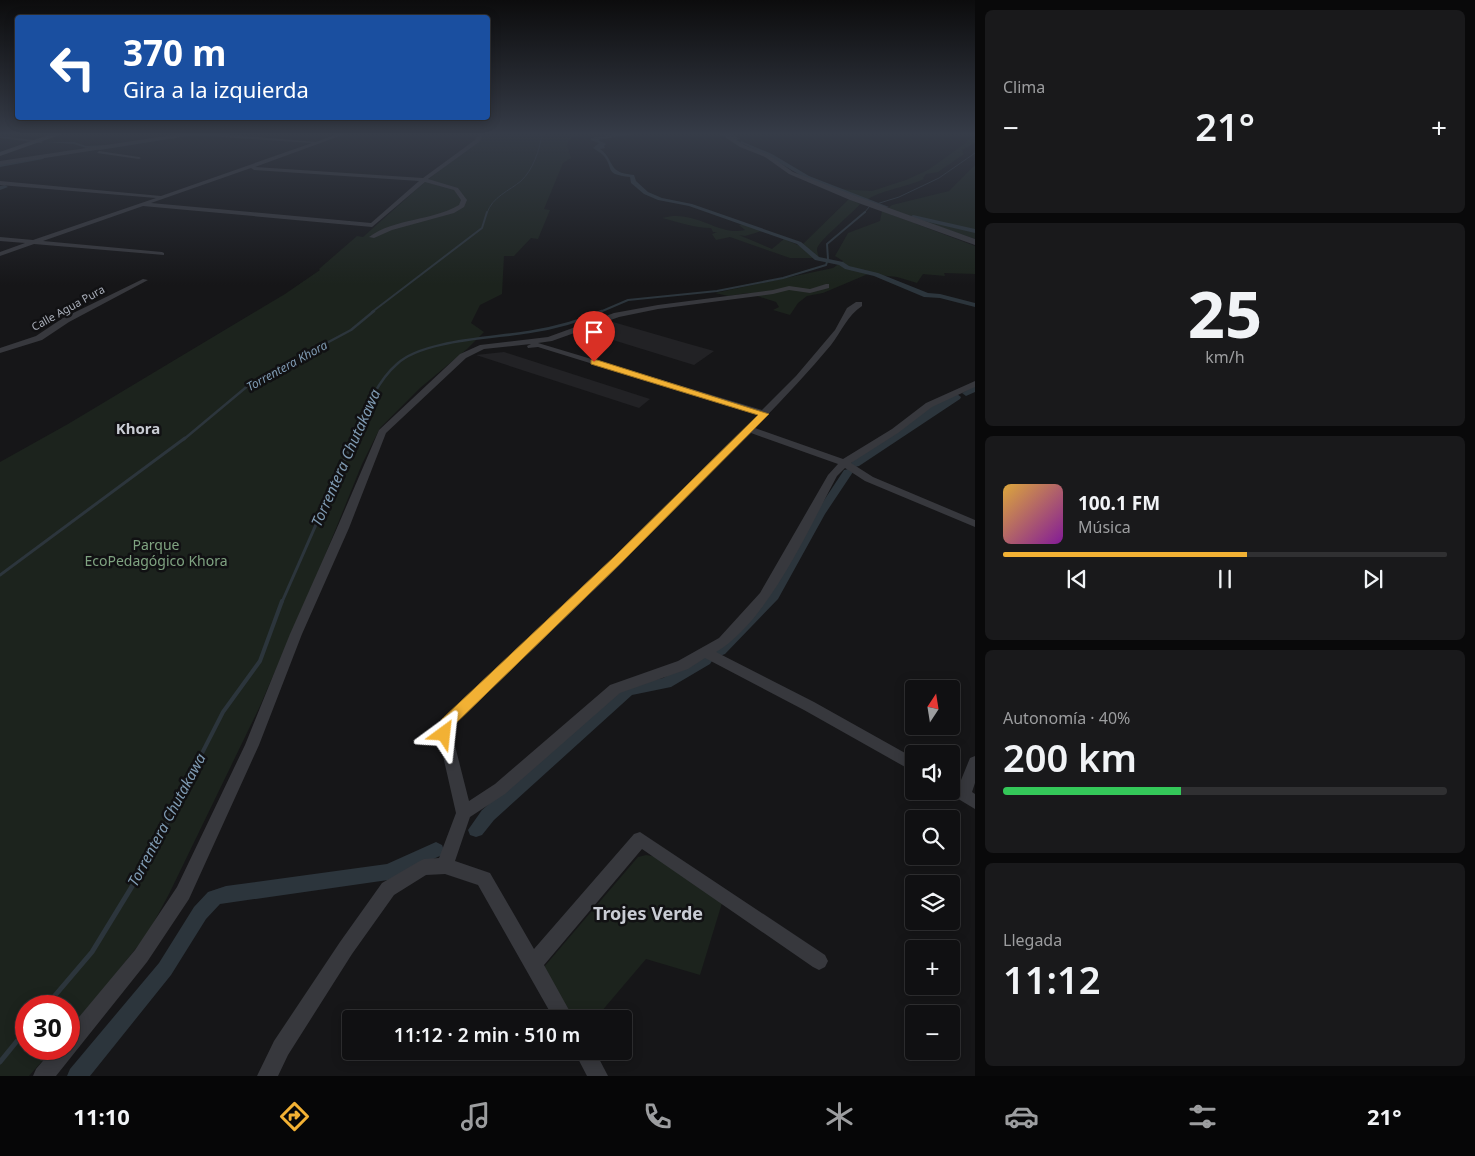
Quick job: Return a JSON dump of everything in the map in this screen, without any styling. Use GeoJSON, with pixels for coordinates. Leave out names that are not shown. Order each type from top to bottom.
{"type":"FeatureCollection","features":[{"type":"Feature","properties":{"kind":"street"},"geometry":{"type":"LineString","coordinates":[[0,187],[7,184]]}},
{"type":"Feature","properties":{"kind":"street"},"geometry":{"type":"LineString","coordinates":[[11,184],[163,196]]}},
{"type":"Feature","properties":{"kind":"street"},"geometry":{"type":"LineString","coordinates":[[0,254],[199,184]]}},
{"type":"Feature","properties":{"kind":"street"},"geometry":{"type":"LineString","coordinates":[[142,204],[372,225],[419,184]]}},
{"type":"Feature","properties":{"kind":"street"},"geometry":{"type":"LineString","coordinates":[[372,237],[390,229],[452,212],[462,206],[464,200],[456,189],[439,184]]}},
{"type":"Feature","properties":{"kind":"street"},"geometry":{"type":"LineString","coordinates":[[820,184],[975,242]]}},
{"type":"Feature","properties":{"kind":"street"},"geometry":{"type":"LineString","coordinates":[[0,240],[162,254]]}},
{"type":"Feature","properties":{"kind":"street","name":"Calle Agua Pura"},"geometry":{"type":"LineString","coordinates":[[0,351],[39,338],[66,320],[145,280]]}},
{"type":"Feature","properties":{"kind":"street"},"geometry":{"type":"LineString","coordinates":[[80,1031],[141,956],[183,893],[252,745],[296,634],[343,528],[382,432],[394,419],[463,356],[483,347],[549,339],[618,315],[642,310],[789,288],[810,291],[826,286]]}},
{"type":"Feature","properties":{"kind":"street"},"geometry":{"type":"LineString","coordinates":[[444,866],[464,813],[444,734],[447,723],[618,560],[764,414],[799,378],[838,331],[850,310],[859,304]]}},
{"type":"Feature","properties":{"kind":"street"},"geometry":{"type":"LineString","coordinates":[[463,356],[538,345],[764,414]]}},
{"type":"Feature","properties":{"kind":"street"},"geometry":{"type":"LineString","coordinates":[[464,813],[500,790],[615,689],[683,665],[724,641],[765,596],[833,474],[844,463],[895,431],[929,405],[975,384]]}},
{"type":"Feature","properties":{"kind":"street"},"geometry":{"type":"LineString","coordinates":[[749,429],[844,463],[869,479],[975,524]]}},
{"type":"Feature","properties":{"kind":"street"},"geometry":{"type":"LineString","coordinates":[[706,653],[809,706],[905,761]]}},
{"type":"Feature","properties":{"kind":"street"},"geometry":{"type":"LineString","coordinates":[[963,795],[975,762]]}},
{"type":"Feature","properties":{"kind":"street"},"geometry":{"type":"LineString","coordinates":[[534,963],[640,839],[819,961]]}},
{"type":"Feature","properties":{"kind":"street"},"geometry":{"type":"LineString","coordinates":[[267,1076],[281,1048],[346,948],[388,889],[424,867],[444,866],[484,879],[560,1010]]}},
{"type":"Feature","properties":{"kind":"street"},"geometry":{"type":"LineString","coordinates":[[43,1076],[56,1060]]}},
{"type":"Feature","properties":{"kind":"street"},"geometry":{"type":"LineString","coordinates":[[589,1060],[598,1076]]}},
{"type":"Feature","properties":{"kind":"shaded area"},"geometry":{"type":"Polygon","coordinates":[[[613,322],[714,351],[694,365],[587,332],[613,322]]]}},
{"type":"Feature","properties":{"kind":"shaded area"},"geometry":{"type":"Polygon","coordinates":[[[504,352],[650,399],[639,408],[476,355],[504,352]]]}},
{"type":"Feature","properties":{"kind":"green space","name":"Parque EcoPedagógico Khora"},"geometry":{"type":"Polygon","coordinates":[[[422,184],[554,184],[544,209],[550,210],[538,239],[531,238],[514,256],[504,256],[502,294],[480,305],[471,323],[484,332],[467,349],[420,388],[380,428],[362,464],[260,706],[169,894],[148,933],[80,1017],[80,995],[15,995],[15,1060],[43,1060],[29,1076],[0,1076],[0,462],[68,424],[285,294],[320,270],[357,236],[363,237],[422,184]]]}},
{"type":"Feature","properties":{"kind":"green space"},"geometry":{"type":"Polygon","coordinates":[[[893,184],[910,184],[879,194],[865,201],[836,189],[872,191],[893,184]]]}},
{"type":"Feature","properties":{"kind":"green space"},"geometry":{"type":"Polygon","coordinates":[[[956,184],[975,184],[975,239],[887,209],[892,205],[949,191],[956,184]]]}},
{"type":"Feature","properties":{"kind":"green space"},"geometry":{"type":"Polygon","coordinates":[[[849,199],[860,204],[819,245],[817,250],[820,261],[812,258],[790,258],[730,237],[716,240],[712,234],[717,232],[713,232],[711,228],[693,226],[662,218],[685,217],[735,231],[745,230],[739,225],[743,224],[762,231],[745,236],[739,235],[772,249],[784,239],[800,246],[849,199]]]}},
{"type":"Feature","properties":{"kind":"green space"},"geometry":{"type":"Polygon","coordinates":[[[882,211],[975,246],[975,274],[944,273],[945,276],[923,274],[917,283],[897,277],[868,274],[823,293],[807,296],[798,303],[790,315],[773,310],[779,307],[776,302],[748,293],[728,296],[715,293],[833,268],[843,261],[835,256],[848,233],[880,221],[882,211]]]}},
{"type":"Feature","properties":{"kind":"green space"},"geometry":{"type":"Polygon","coordinates":[[[646,855],[657,857],[722,903],[700,975],[646,959],[603,1010],[568,1010],[544,967],[638,857],[646,855]]]}},
{"type":"Feature","properties":{"kind":"waterway","name":"Torrentera Khora"},"geometry":{"type":"LineString","coordinates":[[487,213],[489,207],[497,198],[516,184]]}},
{"type":"Feature","properties":{"kind":"waterway"},"geometry":{"type":"LineString","coordinates":[[636,184],[646,193],[660,199],[690,205],[799,243],[817,259],[841,263],[847,268],[876,274],[927,295],[940,296],[975,305]]}},
{"type":"Feature","properties":{"kind":"waterway"},"geometry":{"type":"LineString","coordinates":[[826,184],[886,207]]}},
{"type":"Feature","properties":{"kind":"waterway","name":"Torrentera Chutakawa"},"geometry":{"type":"LineString","coordinates":[[864,212],[870,206],[899,197],[926,184]]}},
{"type":"Feature","properties":{"kind":"waterway"},"geometry":{"type":"LineString","coordinates":[[0,188],[5,187]]}},
{"type":"Feature","properties":{"kind":"waterway","name":"Torrentera Khora"},"geometry":{"type":"LineString","coordinates":[[372,312],[482,228],[487,212]]}},
{"type":"Feature","properties":{"kind":"waterway","name":"Torrentera Chutakawa"},"geometry":{"type":"LineString","coordinates":[[600,312],[628,300],[717,291],[783,278],[826,265],[828,259],[827,244],[864,212]]}},
{"type":"Feature","properties":{"kind":"waterway"},"geometry":{"type":"LineString","coordinates":[[913,217],[975,231]]}},
{"type":"Feature","properties":{"kind":"waterway","name":"Torrentera Khora"},"geometry":{"type":"LineString","coordinates":[[183,440],[250,384],[351,330],[374,311]]}},
{"type":"Feature","properties":{"kind":"waterway","name":"Torrentera Chutakawa"},"geometry":{"type":"LineString","coordinates":[[354,440],[377,389],[389,372],[408,356],[423,350],[459,341],[529,332],[557,326],[602,311]]}},
{"type":"Feature","properties":{"kind":"waterway"},"geometry":{"type":"LineString","coordinates":[[966,393],[975,389]]}},
{"type":"Feature","properties":{"kind":"waterway"},"geometry":{"type":"LineString","coordinates":[[855,464],[931,412],[957,397]]}},
{"type":"Feature","properties":{"kind":"waterway","name":"Torrentera Khora"},"geometry":{"type":"LineString","coordinates":[[0,575],[185,438]]}},
{"type":"Feature","properties":{"kind":"waterway","name":"Torrentera Chutakawa"},"geometry":{"type":"LineString","coordinates":[[282,602],[354,438]]}},
{"type":"Feature","properties":{"kind":"waterway"},"geometry":{"type":"LineString","coordinates":[[720,651],[774,596],[820,514],[848,472]]}},
{"type":"Feature","properties":{"kind":"waterway","name":"Torrentera Chutakawa"},"geometry":{"type":"LineString","coordinates":[[173,810],[223,712],[260,661],[282,601]]}},
{"type":"Feature","properties":{"kind":"waterway"},"geometry":{"type":"LineString","coordinates":[[476,830],[488,815],[628,691],[666,683],[705,661]]}},
{"type":"Feature","properties":{"kind":"waterway","name":"Torrentera Chutakawa"},"geometry":{"type":"LineString","coordinates":[[55,995],[92,952],[150,857],[174,809]]}},
{"type":"Feature","properties":{"kind":"waterway"},"geometry":{"type":"LineString","coordinates":[[77,1076],[165,969],[200,913],[214,898],[226,894],[388,872],[436,850]]}},
{"type":"Feature","properties":{"kind":"waterway","name":"Torrentera Chutakawa"},"geometry":{"type":"LineString","coordinates":[[0,1062],[15,1044]]}},
{"type":"Feature","properties":{"kind":"district","name":"Khora"},"geometry":{"type":"Point","coordinates":[138,429]}},
{"type":"Feature","properties":{"kind":"district","name":"Trojes Verde"},"geometry":{"type":"Point","coordinates":[648,914]}},
{"type":"Feature","properties":{"kind":"route"},"geometry":{"type":"LineString","coordinates":[[444,734],[447,723],[618,560],[764,414],[594,362]]}}]}
